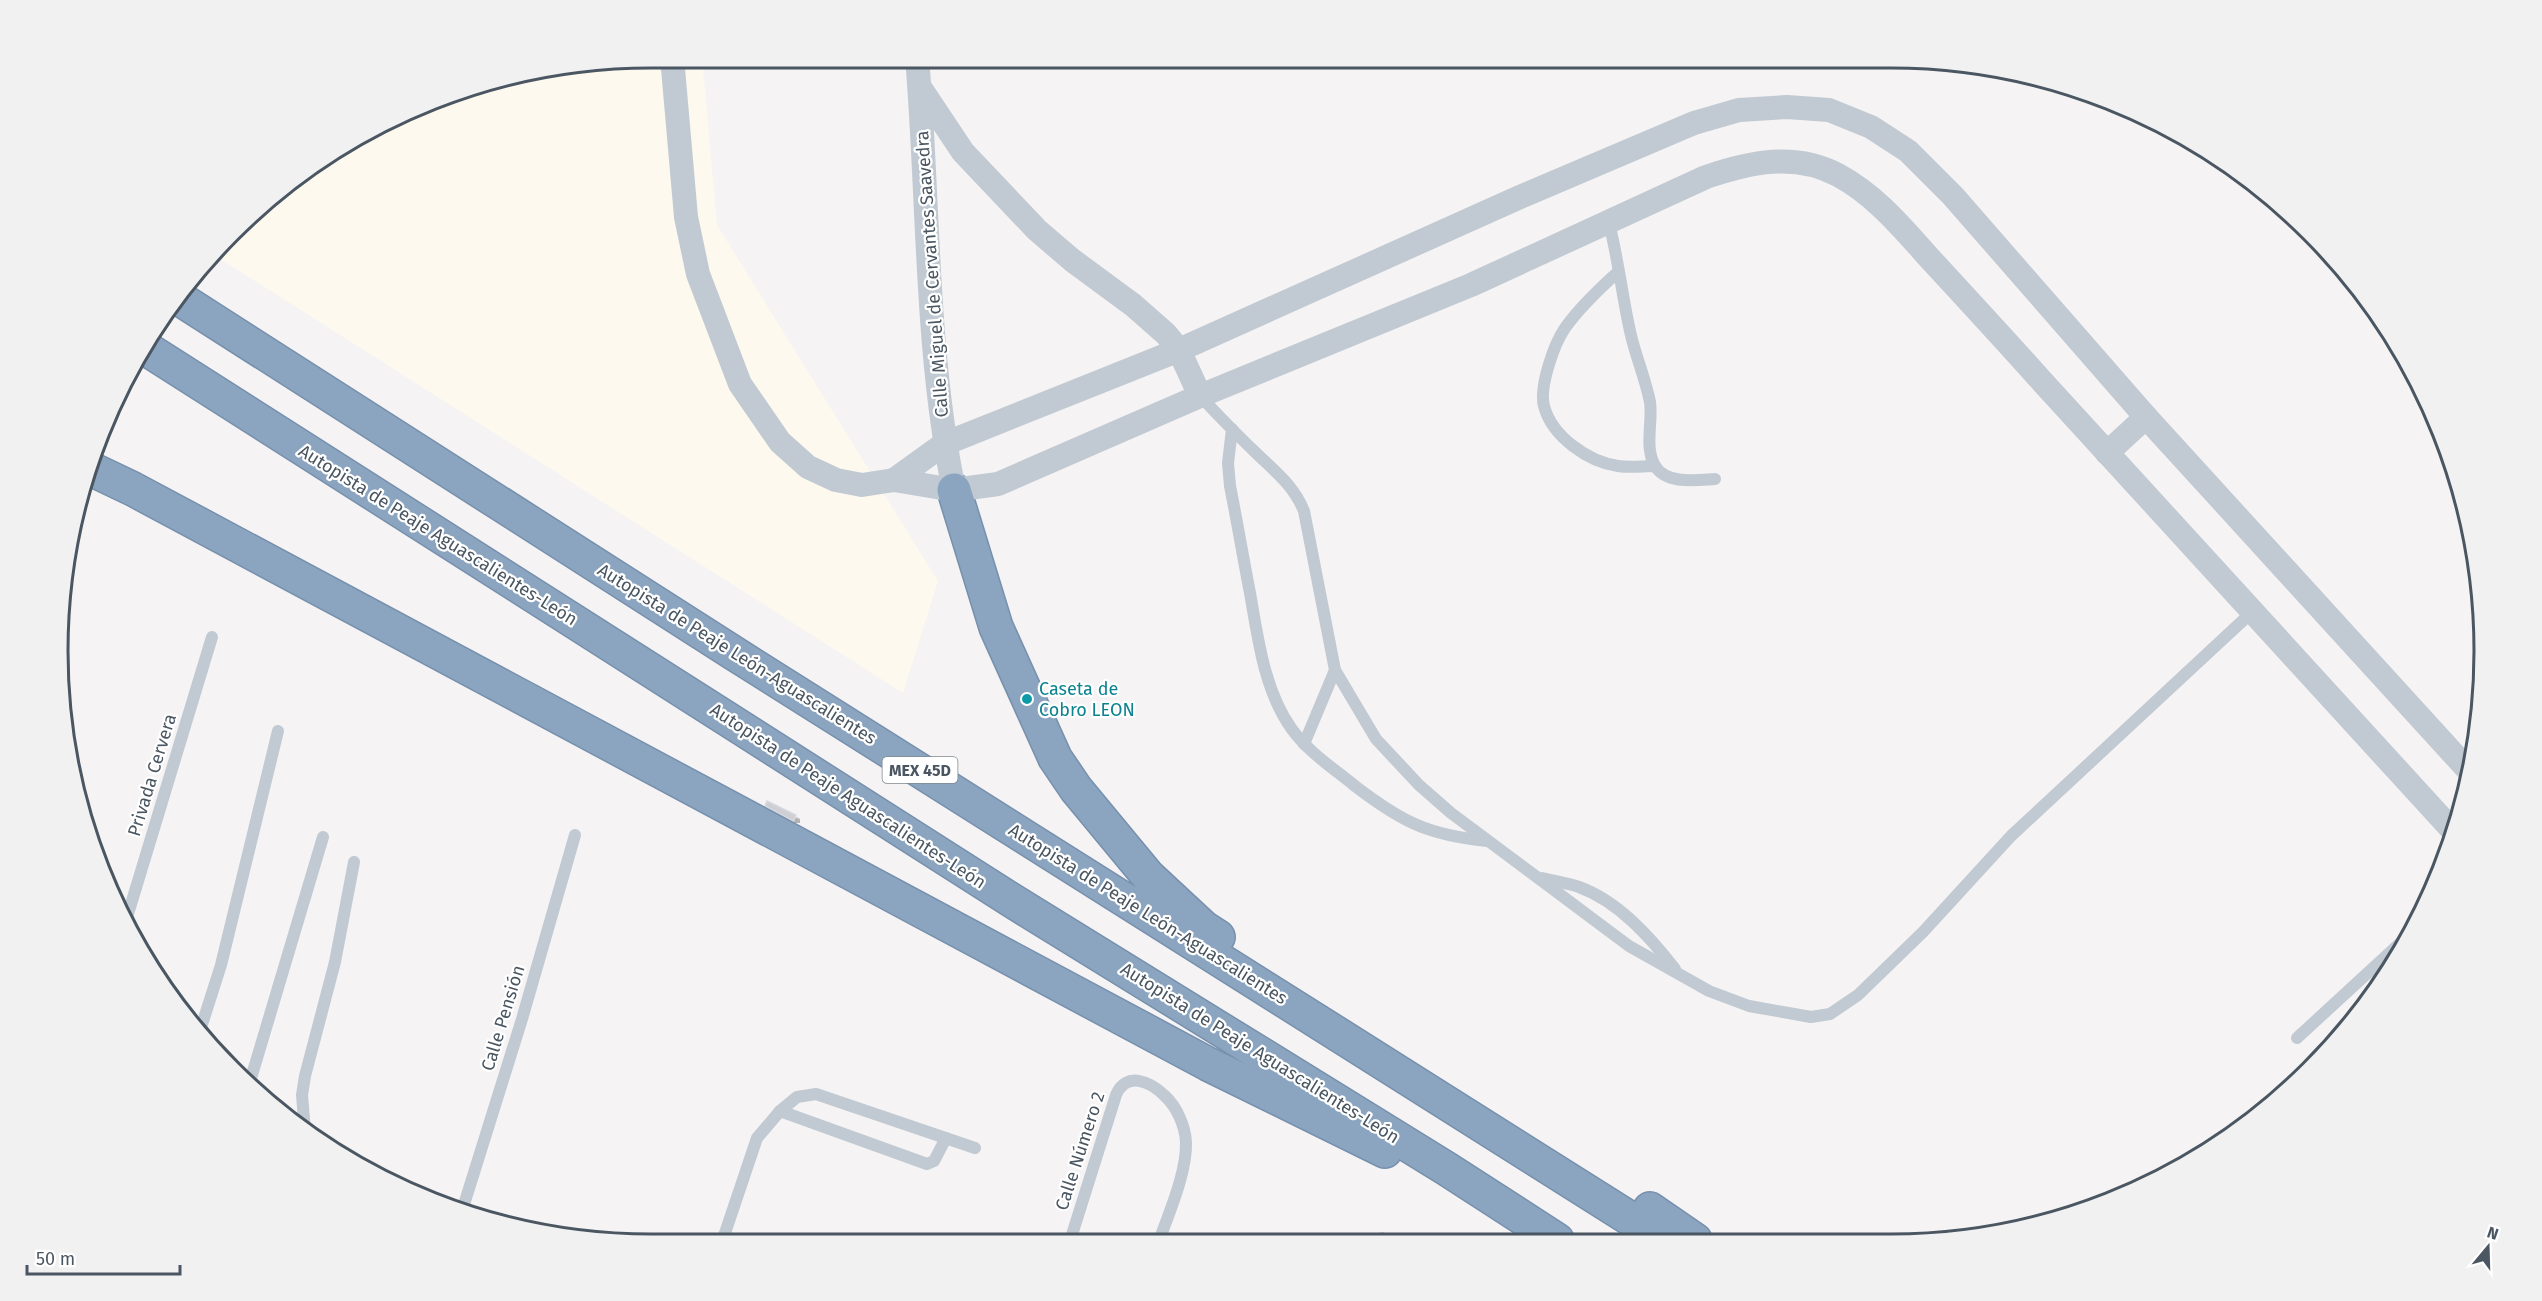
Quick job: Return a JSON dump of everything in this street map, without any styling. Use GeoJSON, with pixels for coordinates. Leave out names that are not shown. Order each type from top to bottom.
{"type":"FeatureCollection","features":[{"type":"Feature","properties":{"kind":"highway","name":"Autopista de Peaje León-Aguascalientes"},"geometry":{"type":"LineString","coordinates":[[184,302],[732,652],[1654,1234]]}},
{"type":"Feature","properties":{"kind":"highway","name":"Autopista de Peaje Aguascalientes-León"},"geometry":{"type":"LineString","coordinates":[[151,352],[1016,903],[1447,1169],[1548,1234]]}},
{"type":"Feature","properties":{"kind":"highway"},"geometry":{"type":"LineString","coordinates":[[96,471],[165,506],[1208,1064],[1386,1152],[1419,1166],[1447,1169]]}},
{"type":"Feature","properties":{"kind":"highway"},"geometry":{"type":"LineString","coordinates":[[954,490],[996,627],[1050,748],[1076,789],[1148,876],[1204,928],[1686,1234]]}},
{"type":"Feature","properties":{"kind":"street"},"geometry":{"type":"LineString","coordinates":[[673,68],[686,217],[698,274],[740,384],[780,442],[808,467],[836,480],[862,485],[894,480],[954,490],[998,484],[1200,396],[1471,285],[1609,223],[1668,193],[1743,164],[1779,161],[1808,164],[1834,173],[1856,185],[1877,202],[2250,613],[2448,825]]}},
{"type":"Feature","properties":{"kind":"street","name":"Calle Miguel de Cervantes Saavedra"},"geometry":{"type":"LineString","coordinates":[[918,68],[932,308],[944,444],[954,490]]}},
{"type":"Feature","properties":{"kind":"street"},"geometry":{"type":"LineString","coordinates":[[920,87],[963,152],[1037,230],[1071,260],[1152,320],[1179,350],[1200,396]]}},
{"type":"Feature","properties":{"kind":"street"},"geometry":{"type":"LineString","coordinates":[[894,480],[944,444],[1179,350],[1520,197],[1694,123],[1739,110],[1787,106],[1829,111],[1871,127],[1908,151],[1953,196],[2146,417],[2463,764]]}},
{"type":"Feature","properties":{"kind":"street"},"geometry":{"type":"LineString","coordinates":[[2107,453],[2146,417]]}},
{"type":"Feature","properties":{"kind":"lane"},"geometry":{"type":"LineString","coordinates":[[1609,223],[1617,251],[1618,272],[1631,334],[1643,369],[1650,405],[1650,442],[1655,466]]}},
{"type":"Feature","properties":{"kind":"lane"},"geometry":{"type":"LineString","coordinates":[[1618,272],[1593,295],[1564,329],[1547,365],[1544,405],[1559,434],[1584,456],[1618,466],[1655,466],[1665,474],[1682,481],[1715,479]]}},
{"type":"Feature","properties":{"kind":"lane"},"geometry":{"type":"LineString","coordinates":[[1200,396],[1279,474],[1299,498],[1304,511],[1335,670],[1376,739],[1419,785],[1490,842],[1629,946],[1709,991],[1749,1006],[1789,1015],[1811,1017],[1830,1014],[1844,1007],[1923,932],[2011,836],[2250,613]]}},
{"type":"Feature","properties":{"kind":"lane"},"geometry":{"type":"LineString","coordinates":[[1232,429],[1228,445],[1230,486],[1259,643],[1276,703],[1304,744],[1371,798],[1422,829],[1452,837],[1490,842]]}},
{"type":"Feature","properties":{"kind":"lane","name":"Privada Cervera"},"geometry":{"type":"LineString","coordinates":[[129,910],[212,636]]}},
{"type":"Feature","properties":{"kind":"lane"},"geometry":{"type":"LineString","coordinates":[[1304,744],[1335,670]]}},
{"type":"Feature","properties":{"kind":"lane"},"geometry":{"type":"LineString","coordinates":[[202,1023],[221,964],[278,731]]}},
{"type":"Feature","properties":{"kind":"lane","name":"Calle Pensión"},"geometry":{"type":"LineString","coordinates":[[464,1203],[522,1019],[575,835]]}},
{"type":"Feature","properties":{"kind":"lane"},"geometry":{"type":"LineString","coordinates":[[252,1076],[323,837]]}},
{"type":"Feature","properties":{"kind":"lane"},"geometry":{"type":"LineString","coordinates":[[304,1119],[302,1095],[305,1076],[334,962],[354,862]]}},
{"type":"Feature","properties":{"kind":"lane"},"geometry":{"type":"LineString","coordinates":[[1535,876],[1580,888],[1623,913],[1654,942],[1679,974]]}},
{"type":"Feature","properties":{"kind":"lane"},"geometry":{"type":"LineString","coordinates":[[2297,1038],[2389,954]]}},
{"type":"Feature","properties":{"kind":"lane","name":"Calle Número 2"},"geometry":{"type":"LineString","coordinates":[[1072,1234],[1120,1085],[1127,1080],[1137,1080],[1165,1096],[1179,1115],[1186,1142],[1180,1176],[1161,1234]]}},
{"type":"Feature","properties":{"kind":"lane"},"geometry":{"type":"LineString","coordinates":[[725,1234],[757,1138],[780,1111],[797,1097],[816,1094],[975,1148]]}},
{"type":"Feature","properties":{"kind":"lane"},"geometry":{"type":"LineString","coordinates":[[780,1111],[927,1164],[934,1161],[946,1138]]}},
{"type":"Feature","properties":{"kind":"shaded area"},"geometry":{"type":"Polygon","coordinates":[[[703,68],[717,225],[938,581],[903,693],[219,258],[266,212],[327,166],[359,146],[427,112],[500,87],[574,72],[612,69],[703,68]]]}},
{"type":"Feature","properties":{"kind":"building"},"geometry":{"type":"Polygon","coordinates":[[[767,801],[796,815],[793,821],[765,806],[767,801]]]}},
{"type":"Feature","properties":{"kind":"place","name":"Caseta de Cobro LEON"},"geometry":{"type":"Point","coordinates":[1027,699]}}]}
